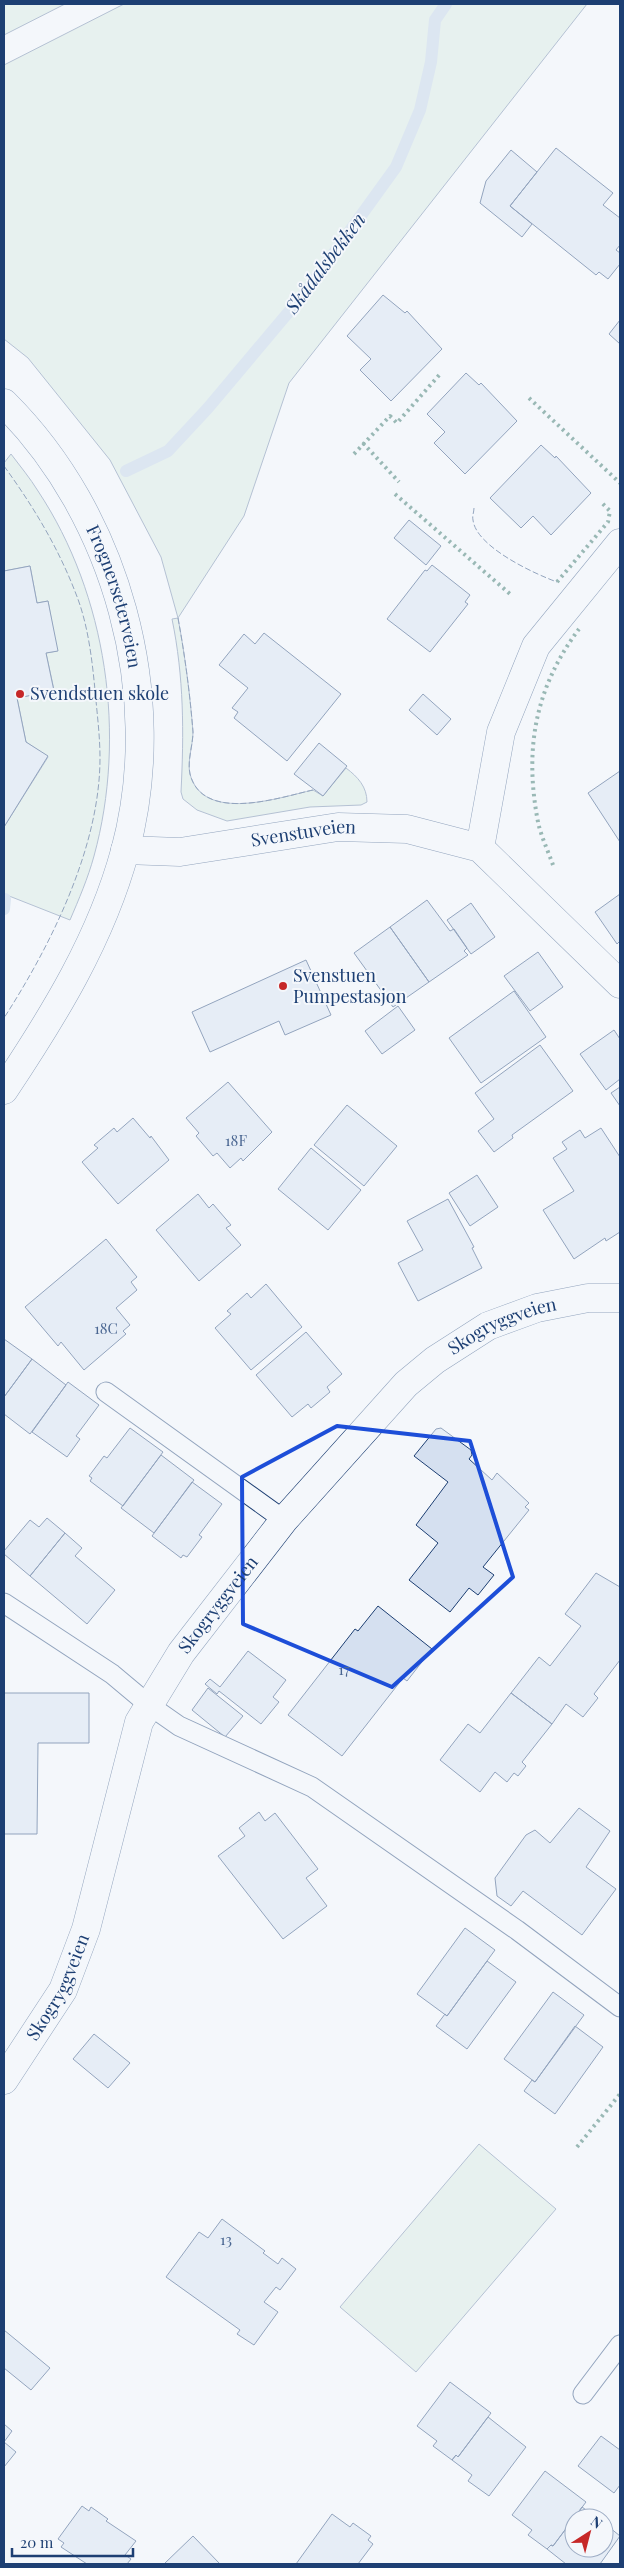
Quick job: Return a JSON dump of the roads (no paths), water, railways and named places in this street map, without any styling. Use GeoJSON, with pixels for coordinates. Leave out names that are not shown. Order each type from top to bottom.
{"type":"FeatureCollection","features":[{"type":"Feature","properties":{"kind":"street","name":"Frognerseterveien"},"geometry":{"type":"LineString","coordinates":[[4,403],[50,455],[82,511],[102,553],[127,628],[136,676],[138,719],[137,769],[125,850],[109,900],[90,945],[66,992],[4,1090]]}},
{"type":"Feature","properties":{"kind":"street"},"geometry":{"type":"LineString","coordinates":[[480,848],[501,732],[536,646],[620,543]]}},
{"type":"Feature","properties":{"kind":"street","name":"Svenstuveien"},"geometry":{"type":"LineString","coordinates":[[125,850],[180,852],[338,827],[407,829],[480,848],[620,984]]}},
{"type":"Feature","properties":{"kind":"street","name":"Skogryggveien"},"geometry":{"type":"LineString","coordinates":[[4,2080],[63,1990],[86,1929],[139,1722],[182,1653],[284,1520],[406,1384],[435,1360],[488,1326],[537,1308],[588,1298],[620,1298]]}},
{"type":"Feature","properties":{"kind":"lane"},"geometry":{"type":"LineString","coordinates":[[106,1392],[284,1520]]}},
{"type":"Feature","properties":{"kind":"lane"},"geometry":{"type":"LineString","coordinates":[[4,1603],[112,1674],[149,1706],[179,1726],[312,1787],[517,1930],[620,2008]]}},
{"type":"Feature","properties":{"kind":"lane"},"geometry":{"type":"LineString","coordinates":[[583,2394],[620,2345]]}},
{"type":"Feature","properties":{"kind":"waterway","name":"Skådalsbekken"},"geometry":{"type":"LineString","coordinates":[[126,471],[168,451],[208,408],[308,289],[396,167],[420,110],[431,62],[435,20],[446,4]]}},
{"type":"Feature","properties":{"kind":"waterway","name":"Skådalsbekken"},"geometry":{"type":"LineString","coordinates":[[4,909],[5,899]]}},
{"type":"Feature","properties":{"kind":"place","name":"Svendstuen skole"},"geometry":{"type":"Point","coordinates":[20,694]}},
{"type":"Feature","properties":{"kind":"place","name":"Svenstuen Pumpestasjon"},"geometry":{"type":"Point","coordinates":[283,986]}}]}
